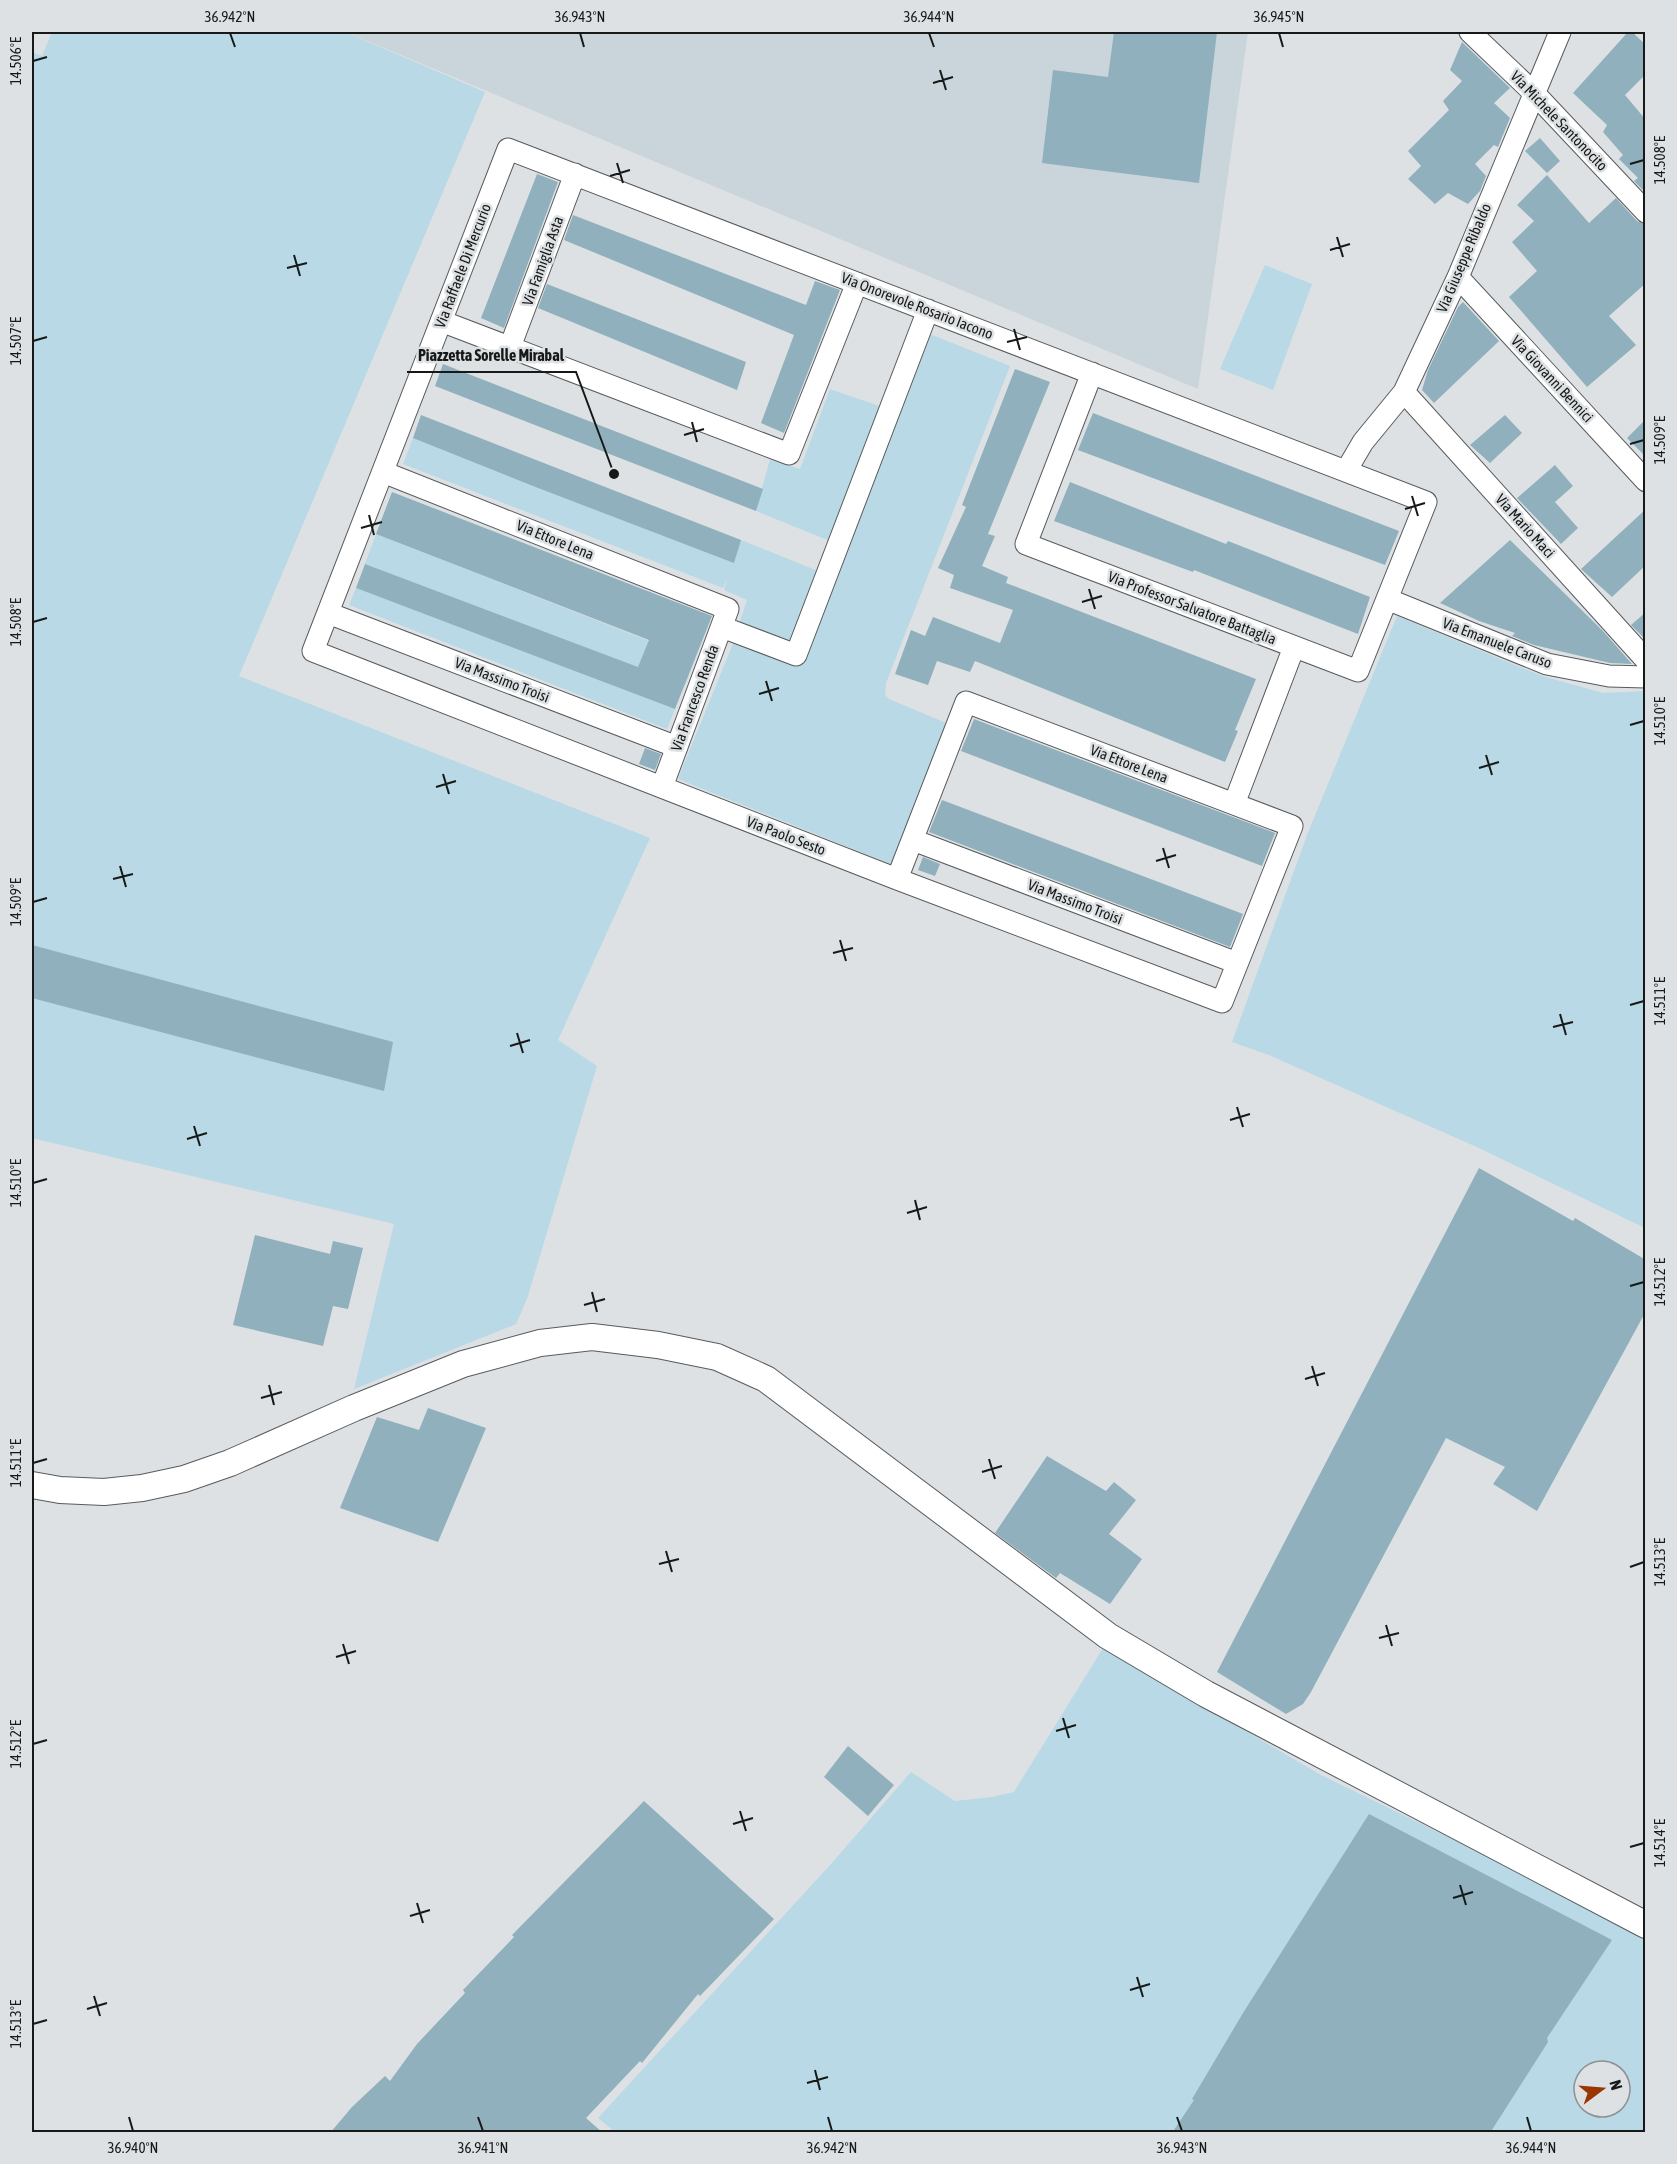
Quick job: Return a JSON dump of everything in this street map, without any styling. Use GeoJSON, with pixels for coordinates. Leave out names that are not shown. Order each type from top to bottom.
{"type":"FeatureCollection","features":[{"type":"Feature","properties":{"kind":"street","name":"Via Michele Santonocito"},"geometry":{"type":"LineString","coordinates":[[1470,32],[1534,93],[1646,212]]}},
{"type":"Feature","properties":{"kind":"street","name":"Via Giuseppe Ribaldo"},"geometry":{"type":"LineString","coordinates":[[1346,471],[1363,442],[1404,392],[1458,277],[1560,32]]}},
{"type":"Feature","properties":{"kind":"street","name":"Via Onorevole Rosario Iacono"},"geometry":{"type":"LineString","coordinates":[[508,148],[1426,502],[1387,599]]}},
{"type":"Feature","properties":{"kind":"street","name":"Via Raffaele Di Mercurio"},"geometry":{"type":"LineString","coordinates":[[313,651],[508,148]]}},
{"type":"Feature","properties":{"kind":"street","name":"Via Famiglia Asta"},"geometry":{"type":"LineString","coordinates":[[510,347],[575,174]]}},
{"type":"Feature","properties":{"kind":"street","name":"Via Giovanni Bennici"},"geometry":{"type":"LineString","coordinates":[[1458,277],[1646,481]]}},
{"type":"Feature","properties":{"kind":"street"},"geometry":{"type":"LineString","coordinates":[[441,321],[789,454],[857,283]]}},
{"type":"Feature","properties":{"kind":"street","name":"Via Ettore Lena"},"geometry":{"type":"LineString","coordinates":[[383,472],[725,618],[796,655],[928,310]]}},
{"type":"Feature","properties":{"kind":"street","name":"Via Professor Salvatore Battaglia"},"geometry":{"type":"LineString","coordinates":[[1092,373],[1026,544],[1358,671],[1387,599]]}},
{"type":"Feature","properties":{"kind":"street","name":"Via Mario Maci"},"geometry":{"type":"LineString","coordinates":[[1404,392],[1646,660]]}},
{"type":"Feature","properties":{"kind":"street","name":"Via Emanuele Caruso"},"geometry":{"type":"LineString","coordinates":[[1387,599],[1547,664],[1609,675],[1646,677]]}},
{"type":"Feature","properties":{"kind":"street","name":"Via Massimo Troisi"},"geometry":{"type":"LineString","coordinates":[[328,613],[677,747]]}},
{"type":"Feature","properties":{"kind":"street","name":"Via Francesco Renda"},"geometry":{"type":"LineString","coordinates":[[662,787],[725,618]]}},
{"type":"Feature","properties":{"kind":"street"},"geometry":{"type":"LineString","coordinates":[[1234,804],[1294,646]]}},
{"type":"Feature","properties":{"kind":"street","name":"Via Paolo Sesto"},"geometry":{"type":"LineString","coordinates":[[313,651],[897,879],[1222,1002],[1237,963]]}},
{"type":"Feature","properties":{"kind":"street","name":"Via Ettore Lena"},"geometry":{"type":"LineString","coordinates":[[913,840],[966,702],[1292,826],[1237,963]]}},
{"type":"Feature","properties":{"kind":"street"},"geometry":{"type":"LineString","coordinates":[[897,879],[913,840]]}},
{"type":"Feature","properties":{"kind":"street","name":"Via Massimo Troisi"},"geometry":{"type":"LineString","coordinates":[[913,840],[1237,963]]}},
{"type":"Feature","properties":{"kind":"street"},"geometry":{"type":"LineString","coordinates":[[32,1485],[60,1490],[104,1492],[142,1488],[184,1479],[230,1463],[354,1408],[463,1364],[540,1343],[592,1337],[658,1345],[717,1357],[766,1379],[1108,1636],[1206,1694],[1646,1925]]}},
{"type":"Feature","properties":{"kind":"shaded area"},"geometry":{"type":"Polygon","coordinates":[[[52,32],[345,32],[485,92],[239,676],[650,838],[558,1040],[597,1066],[527,1299],[516,1324],[354,1389],[394,1224],[32,1138],[32,52],[42,56],[52,32]]]}},
{"type":"Feature","properties":{"kind":"shaded area"},"geometry":{"type":"Polygon","coordinates":[[[346,32],[1248,32],[1198,389],[346,32]]]}},
{"type":"Feature","properties":{"kind":"shaded area"},"geometry":{"type":"Polygon","coordinates":[[[1265,265],[1312,284],[1273,390],[1220,369],[1265,265]]]}},
{"type":"Feature","properties":{"kind":"shaded area"},"geometry":{"type":"Polygon","coordinates":[[[927,333],[1010,366],[886,683],[885,695],[889,699],[946,723],[893,865],[678,779],[734,641],[796,660],[927,333]]]}},
{"type":"Feature","properties":{"kind":"shaded area"},"geometry":{"type":"Polygon","coordinates":[[[830,389],[885,408],[835,543],[756,511],[770,459],[800,469],[830,389]]]}},
{"type":"Feature","properties":{"kind":"shaded area"},"geometry":{"type":"Polygon","coordinates":[[[413,438],[582,504],[741,540],[823,573],[794,651],[737,630],[747,600],[724,590],[727,579],[723,588],[403,464],[413,438]]]}},
{"type":"Feature","properties":{"kind":"shaded area"},"geometry":{"type":"Polygon","coordinates":[[[376,534],[695,659],[685,685],[365,564],[376,534]]]}},
{"type":"Feature","properties":{"kind":"shaded area"},"geometry":{"type":"Polygon","coordinates":[[[356,588],[675,709],[667,729],[349,605],[356,588]]]}},
{"type":"Feature","properties":{"kind":"shaded area"},"geometry":{"type":"Polygon","coordinates":[[[1397,616],[1542,676],[1603,693],[1645,691],[1645,1228],[1479,1148],[1269,1055],[1232,1042],[1307,835],[1397,616]]]}},
{"type":"Feature","properties":{"kind":"shaded area"},"geometry":{"type":"Polygon","coordinates":[[[1103,1648],[1321,1775],[1613,1917],[1645,1935],[1645,2132],[615,2132],[598,2118],[831,1864],[911,1772],[955,1801],[1014,1792],[1103,1648]]]}},
{"type":"Feature","properties":{"kind":"building"},"geometry":{"type":"Polygon","coordinates":[[[1114,32],[1217,32],[1199,183],[1042,163],[1053,70],[1108,77],[1114,32]]]}},
{"type":"Feature","properties":{"kind":"building"},"geometry":{"type":"Polygon","coordinates":[[[1628,32],[1632,32],[1646,45],[1646,74],[1625,95],[1646,120],[1646,193],[1634,181],[1638,178],[1619,159],[1623,155],[1603,132],[1607,125],[1573,93],[1628,32]]]}},
{"type":"Feature","properties":{"kind":"building"},"geometry":{"type":"Polygon","coordinates":[[[1462,42],[1510,88],[1494,103],[1510,118],[1498,147],[1494,145],[1475,164],[1486,176],[1480,191],[1468,204],[1448,193],[1435,204],[1408,179],[1421,166],[1408,151],[1449,110],[1443,101],[1462,81],[1450,70],[1462,42]]]}},
{"type":"Feature","properties":{"kind":"building"},"geometry":{"type":"Polygon","coordinates":[[[1540,138],[1560,161],[1547,173],[1525,151],[1540,138]]]}},
{"type":"Feature","properties":{"kind":"building"},"geometry":{"type":"Polygon","coordinates":[[[537,174],[558,182],[504,328],[481,318],[537,174]]]}},
{"type":"Feature","properties":{"kind":"building"},"geometry":{"type":"Polygon","coordinates":[[[1547,175],[1589,223],[1616,198],[1637,221],[1646,224],[1646,283],[1609,316],[1636,345],[1587,387],[1509,297],[1537,271],[1512,242],[1534,221],[1517,205],[1547,175]]]}},
{"type":"Feature","properties":{"kind":"building"},"geometry":{"type":"Polygon","coordinates":[[[573,215],[806,305],[815,281],[840,290],[784,433],[761,423],[794,335],[564,240],[573,215]]]}},
{"type":"Feature","properties":{"kind":"building"},"geometry":{"type":"Polygon","coordinates":[[[547,284],[746,362],[737,390],[538,308],[547,284]]]}},
{"type":"Feature","properties":{"kind":"building"},"geometry":{"type":"Polygon","coordinates":[[[1463,302],[1499,341],[1434,403],[1422,390],[1428,370],[1458,307],[1463,302]]]}},
{"type":"Feature","properties":{"kind":"building"},"geometry":{"type":"Polygon","coordinates":[[[443,364],[763,489],[756,511],[435,386],[443,364]]]}},
{"type":"Feature","properties":{"kind":"building"},"geometry":{"type":"Polygon","coordinates":[[[1015,369],[1050,382],[988,534],[995,536],[982,566],[1008,577],[1006,583],[1256,679],[1235,730],[1238,731],[1225,762],[975,661],[970,672],[937,661],[928,685],[895,674],[911,630],[925,636],[933,617],[1000,643],[1013,610],[950,588],[954,575],[938,568],[966,507],[962,505],[1015,369]]]}},
{"type":"Feature","properties":{"kind":"building"},"geometry":{"type":"Polygon","coordinates":[[[1093,413],[1399,531],[1385,565],[1078,450],[1093,413]]]}},
{"type":"Feature","properties":{"kind":"building"},"geometry":{"type":"Polygon","coordinates":[[[421,415],[741,540],[734,563],[413,438],[421,415]]]}},
{"type":"Feature","properties":{"kind":"building"},"geometry":{"type":"Polygon","coordinates":[[[1505,415],[1522,433],[1490,463],[1470,445],[1505,415]]]}},
{"type":"Feature","properties":{"kind":"building"},"geometry":{"type":"Polygon","coordinates":[[[1646,419],[1646,457],[1627,438],[1646,419]]]}},
{"type":"Feature","properties":{"kind":"building"},"geometry":{"type":"Polygon","coordinates":[[[1555,465],[1573,486],[1555,502],[1578,528],[1561,544],[1517,498],[1555,465]]]}},
{"type":"Feature","properties":{"kind":"building"},"geometry":{"type":"Polygon","coordinates":[[[1070,482],[1226,544],[1228,541],[1370,597],[1358,634],[1194,570],[1193,572],[1054,521],[1070,482]]]}},
{"type":"Feature","properties":{"kind":"building"},"geometry":{"type":"Polygon","coordinates":[[[392,492],[712,616],[675,709],[356,588],[365,564],[638,667],[649,640],[376,534],[392,492]]]}},
{"type":"Feature","properties":{"kind":"building"},"geometry":{"type":"Polygon","coordinates":[[[1646,509],[1646,565],[1612,597],[1581,569],[1646,509]]]}},
{"type":"Feature","properties":{"kind":"building"},"geometry":{"type":"Polygon","coordinates":[[[1510,540],[1603,631],[1632,664],[1610,663],[1534,645],[1512,636],[1515,633],[1479,621],[1440,603],[1510,540]]]}},
{"type":"Feature","properties":{"kind":"building"},"geometry":{"type":"Polygon","coordinates":[[[1646,612],[1646,640],[1631,625],[1646,612]]]}},
{"type":"Feature","properties":{"kind":"building"},"geometry":{"type":"Polygon","coordinates":[[[974,719],[1275,833],[1262,866],[961,751],[974,719]]]}},
{"type":"Feature","properties":{"kind":"building"},"geometry":{"type":"Polygon","coordinates":[[[645,748],[661,754],[655,770],[639,764],[645,748]]]}},
{"type":"Feature","properties":{"kind":"building"},"geometry":{"type":"Polygon","coordinates":[[[942,800],[1243,914],[1230,947],[929,832],[942,800]]]}},
{"type":"Feature","properties":{"kind":"building"},"geometry":{"type":"Polygon","coordinates":[[[923,857],[940,864],[935,876],[918,870],[923,857]]]}},
{"type":"Feature","properties":{"kind":"building"},"geometry":{"type":"Polygon","coordinates":[[[32,945],[393,1042],[384,1091],[32,998],[32,945]]]}},
{"type":"Feature","properties":{"kind":"building"},"geometry":{"type":"Polygon","coordinates":[[[1479,1168],[1573,1221],[1575,1218],[1646,1260],[1646,1311],[1537,1511],[1493,1484],[1505,1467],[1446,1438],[1311,1692],[1303,1704],[1286,1714],[1217,1672],[1479,1168]]]}},
{"type":"Feature","properties":{"kind":"building"},"geometry":{"type":"Polygon","coordinates":[[[255,1235],[330,1254],[333,1241],[363,1248],[348,1309],[333,1306],[323,1346],[233,1325],[255,1235]]]}},
{"type":"Feature","properties":{"kind":"building"},"geometry":{"type":"Polygon","coordinates":[[[428,1408],[486,1428],[438,1542],[340,1508],[377,1417],[419,1430],[428,1408]]]}},
{"type":"Feature","properties":{"kind":"building"},"geometry":{"type":"Polygon","coordinates":[[[1047,1456],[1106,1491],[1114,1482],[1136,1500],[1109,1534],[1142,1559],[1110,1604],[1060,1573],[1056,1578],[995,1533],[1047,1456]]]}},
{"type":"Feature","properties":{"kind":"building"},"geometry":{"type":"Polygon","coordinates":[[[848,1746],[894,1785],[868,1816],[824,1777],[848,1746]]]}},
{"type":"Feature","properties":{"kind":"building"},"geometry":{"type":"Polygon","coordinates":[[[644,1801],[774,1919],[700,1996],[698,1994],[642,2063],[640,2061],[586,2118],[603,2133],[330,2133],[352,2107],[385,2076],[390,2081],[417,2044],[465,1993],[463,1990],[514,1937],[512,1935],[644,1801]]]}},
{"type":"Feature","properties":{"kind":"building"},"geometry":{"type":"Polygon","coordinates":[[[1369,1814],[1612,1940],[1547,2038],[1548,2042],[1490,2133],[1172,2133],[1194,2100],[1192,2099],[1243,2013],[1369,1814]]]}},
{"type":"Feature","properties":{"kind":"place","name":"Piazzetta Sorelle Mirabal"},"geometry":{"type":"Point","coordinates":[614,474]}}]}
